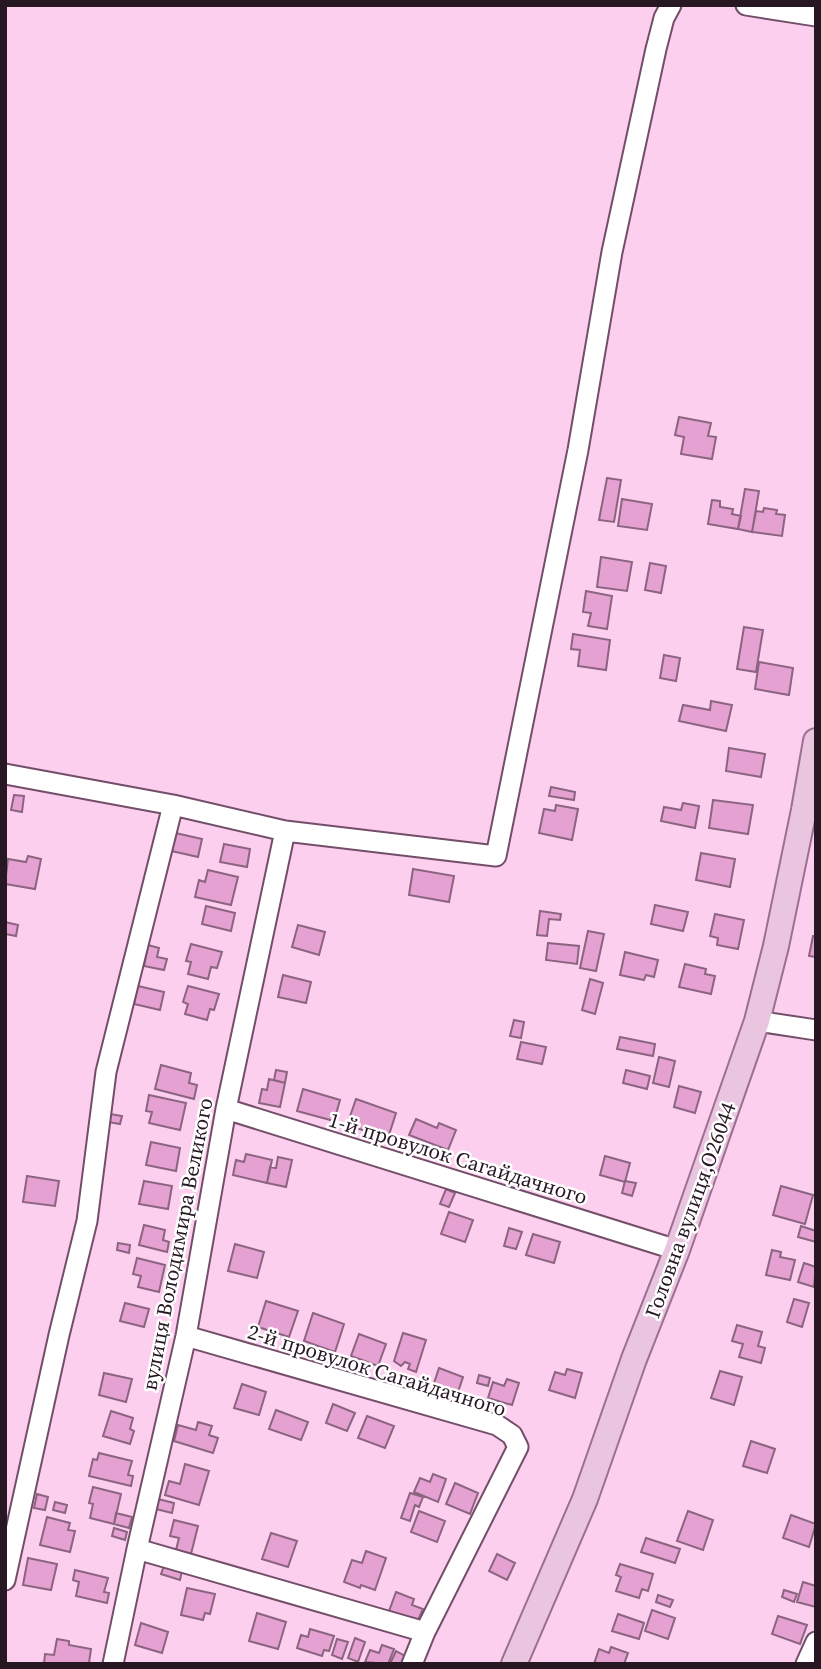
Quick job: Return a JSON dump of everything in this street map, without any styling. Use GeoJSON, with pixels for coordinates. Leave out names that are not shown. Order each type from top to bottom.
{"type":"FeatureCollection","features":[{"type":"Feature","properties":{"kind":"main road","name":"Головна вулиця,О26044"},"geometry":{"type":"LineString","coordinates":[[513,1664],[585,1499],[634,1359],[677,1250],[757,1021],[779,933],[816,741]]}},
{"type":"Feature","properties":{"kind":"street"},"geometry":{"type":"LineString","coordinates":[[5,774],[173,805],[285,831],[496,856],[578,450],[612,253],[656,49],[664,18],[671,5]]}},
{"type":"Feature","properties":{"kind":"street"},"geometry":{"type":"LineString","coordinates":[[746,5],[816,16]]}},
{"type":"Feature","properties":{"kind":"street"},"geometry":{"type":"LineString","coordinates":[[5,1580],[87,1221],[106,1072],[173,805]]}},
{"type":"Feature","properties":{"kind":"street","name":"вулиця Володимира Великого"},"geometry":{"type":"LineString","coordinates":[[113,1664],[136,1549],[186,1336],[226,1109],[285,831]]}},
{"type":"Feature","properties":{"kind":"street"},"geometry":{"type":"LineString","coordinates":[[757,1021],[816,1030]]}},
{"type":"Feature","properties":{"kind":"street","name":"1-й провулок Сагайдачного"},"geometry":{"type":"LineString","coordinates":[[226,1109],[677,1250]]}},
{"type":"Feature","properties":{"kind":"street","name":"2-й провулок Сагайдачного"},"geometry":{"type":"LineString","coordinates":[[186,1336],[497,1425],[512,1435],[518,1447],[425,1632],[412,1664]]}},
{"type":"Feature","properties":{"kind":"street"},"geometry":{"type":"LineString","coordinates":[[136,1549],[425,1632]]}},
{"type":"Feature","properties":{"kind":"street"},"geometry":{"type":"LineString","coordinates":[[806,1664],[816,1642]]}},
{"type":"Feature","properties":{"kind":"building"},"geometry":{"type":"Polygon","coordinates":[[[679,417],[711,423],[708,436],[716,437],[712,459],[681,454],[684,437],[675,435],[679,417]]]}},
{"type":"Feature","properties":{"kind":"building"},"geometry":{"type":"Polygon","coordinates":[[[607,478],[621,480],[614,522],[599,520],[607,478]]]}},
{"type":"Feature","properties":{"kind":"building"},"geometry":{"type":"Polygon","coordinates":[[[745,489],[759,491],[752,532],[738,529],[745,489]]]}},
{"type":"Feature","properties":{"kind":"building"},"geometry":{"type":"Polygon","coordinates":[[[622,499],[652,504],[647,530],[618,526],[622,499]]]}},
{"type":"Feature","properties":{"kind":"building"},"geometry":{"type":"Polygon","coordinates":[[[712,500],[720,501],[720,507],[733,509],[732,514],[741,516],[738,529],[708,524],[712,500]]]}},
{"type":"Feature","properties":{"kind":"building"},"geometry":{"type":"Polygon","coordinates":[[[764,508],[777,510],[776,514],[785,515],[782,536],[752,532],[756,511],[763,512],[764,508]]]}},
{"type":"Feature","properties":{"kind":"building"},"geometry":{"type":"Polygon","coordinates":[[[601,557],[632,562],[627,591],[597,587],[601,557]]]}},
{"type":"Feature","properties":{"kind":"building"},"geometry":{"type":"Polygon","coordinates":[[[650,563],[666,566],[661,593],[645,590],[650,563]]]}},
{"type":"Feature","properties":{"kind":"building"},"geometry":{"type":"Polygon","coordinates":[[[586,591],[612,596],[607,629],[588,626],[591,613],[583,612],[586,591]]]}},
{"type":"Feature","properties":{"kind":"building"},"geometry":{"type":"Polygon","coordinates":[[[744,627],[763,630],[756,672],[737,669],[744,627]]]}},
{"type":"Feature","properties":{"kind":"building"},"geometry":{"type":"Polygon","coordinates":[[[573,634],[610,640],[606,670],[578,666],[580,650],[571,649],[573,634]]]}},
{"type":"Feature","properties":{"kind":"building"},"geometry":{"type":"Polygon","coordinates":[[[664,655],[680,658],[676,681],[660,678],[664,655]]]}},
{"type":"Feature","properties":{"kind":"building"},"geometry":{"type":"Polygon","coordinates":[[[759,662],[793,668],[789,695],[755,689],[759,662]]]}},
{"type":"Feature","properties":{"kind":"building"},"geometry":{"type":"Polygon","coordinates":[[[711,701],[732,705],[726,731],[679,721],[683,705],[710,710],[711,701]]]}},
{"type":"Feature","properties":{"kind":"building"},"geometry":{"type":"Polygon","coordinates":[[[729,748],[765,754],[761,777],[726,771],[729,748]]]}},
{"type":"Feature","properties":{"kind":"building"},"geometry":{"type":"Polygon","coordinates":[[[551,787],[575,792],[574,800],[549,796],[551,787]]]}},
{"type":"Feature","properties":{"kind":"building"},"geometry":{"type":"Polygon","coordinates":[[[14,795],[24,796],[22,812],[11,810],[14,795]]]}},
{"type":"Feature","properties":{"kind":"building"},"geometry":{"type":"Polygon","coordinates":[[[713,800],[753,805],[748,834],[709,828],[713,800]]]}},
{"type":"Feature","properties":{"kind":"building"},"geometry":{"type":"Polygon","coordinates":[[[683,803],[699,806],[695,828],[661,821],[664,807],[681,810],[683,803]]]}},
{"type":"Feature","properties":{"kind":"building"},"geometry":{"type":"Polygon","coordinates":[[[556,805],[578,809],[572,840],[539,833],[544,809],[555,811],[556,805]]]}},
{"type":"Feature","properties":{"kind":"building"},"geometry":{"type":"Polygon","coordinates":[[[171,832],[202,839],[198,857],[167,850],[171,832]]]}},
{"type":"Feature","properties":{"kind":"building"},"geometry":{"type":"Polygon","coordinates":[[[224,844],[250,849],[247,867],[220,862],[224,844]]]}},
{"type":"Feature","properties":{"kind":"building"},"geometry":{"type":"Polygon","coordinates":[[[701,853],[735,859],[730,887],[696,880],[701,853]]]}},
{"type":"Feature","properties":{"kind":"building"},"geometry":{"type":"Polygon","coordinates":[[[28,856],[41,859],[35,889],[5,884],[8,859],[26,862],[28,856]]]}},
{"type":"Feature","properties":{"kind":"building"},"geometry":{"type":"Polygon","coordinates":[[[413,869],[454,876],[449,902],[409,895],[413,869]]]}},
{"type":"Feature","properties":{"kind":"building"},"geometry":{"type":"Polygon","coordinates":[[[208,870],[238,877],[231,905],[195,897],[199,880],[205,882],[208,870]]]}},
{"type":"Feature","properties":{"kind":"building"},"geometry":{"type":"Polygon","coordinates":[[[655,905],[688,912],[683,931],[651,924],[655,905]]]}},
{"type":"Feature","properties":{"kind":"building"},"geometry":{"type":"Polygon","coordinates":[[[206,906],[235,913],[231,931],[202,924],[206,906]]]}},
{"type":"Feature","properties":{"kind":"building"},"geometry":{"type":"Polygon","coordinates":[[[540,911],[561,914],[560,920],[549,919],[547,936],[537,935],[540,911]]]}},
{"type":"Feature","properties":{"kind":"building"},"geometry":{"type":"Polygon","coordinates":[[[715,914],[744,920],[738,949],[717,945],[718,938],[710,936],[715,914]]]}},
{"type":"Feature","properties":{"kind":"building"},"geometry":{"type":"Polygon","coordinates":[[[5,922],[18,925],[16,936],[5,934],[5,922]]]}},
{"type":"Feature","properties":{"kind":"building"},"geometry":{"type":"Polygon","coordinates":[[[298,925],[325,932],[319,955],[292,947],[298,925]]]}},
{"type":"Feature","properties":{"kind":"building"},"geometry":{"type":"Polygon","coordinates":[[[588,931],[604,934],[596,971],[580,968],[588,931]]]}},
{"type":"Feature","properties":{"kind":"building"},"geometry":{"type":"Polygon","coordinates":[[[813,936],[816,936],[816,957],[809,956],[813,936]]]}},
{"type":"Feature","properties":{"kind":"building"},"geometry":{"type":"Polygon","coordinates":[[[548,943],[579,946],[577,964],[546,960],[548,943]]]}},
{"type":"Feature","properties":{"kind":"building"},"geometry":{"type":"Polygon","coordinates":[[[191,944],[222,952],[217,968],[211,967],[208,979],[188,974],[191,962],[186,961],[191,944]]]}},
{"type":"Feature","properties":{"kind":"building"},"geometry":{"type":"Polygon","coordinates":[[[148,945],[159,948],[157,957],[167,959],[164,970],[144,966],[148,945]]]}},
{"type":"Feature","properties":{"kind":"building"},"geometry":{"type":"Polygon","coordinates":[[[625,952],[658,960],[654,977],[646,975],[644,980],[620,975],[625,952]]]}},
{"type":"Feature","properties":{"kind":"building"},"geometry":{"type":"Polygon","coordinates":[[[685,964],[706,969],[705,974],[715,976],[711,994],[679,987],[685,964]]]}},
{"type":"Feature","properties":{"kind":"building"},"geometry":{"type":"Polygon","coordinates":[[[283,975],[311,982],[306,1003],[278,997],[283,975]]]}},
{"type":"Feature","properties":{"kind":"building"},"geometry":{"type":"Polygon","coordinates":[[[590,979],[603,983],[595,1014],[582,1010],[590,979]]]}},
{"type":"Feature","properties":{"kind":"building"},"geometry":{"type":"Polygon","coordinates":[[[138,986],[164,992],[160,1010],[134,1004],[138,986]]]}},
{"type":"Feature","properties":{"kind":"building"},"geometry":{"type":"Polygon","coordinates":[[[188,986],[219,994],[214,1010],[210,1009],[207,1020],[185,1014],[188,1004],[183,1002],[188,986]]]}},
{"type":"Feature","properties":{"kind":"building"},"geometry":{"type":"Polygon","coordinates":[[[514,1020],[524,1022],[521,1038],[510,1036],[514,1020]]]}},
{"type":"Feature","properties":{"kind":"building"},"geometry":{"type":"Polygon","coordinates":[[[620,1037],[655,1044],[653,1056],[617,1049],[620,1037]]]}},
{"type":"Feature","properties":{"kind":"building"},"geometry":{"type":"Polygon","coordinates":[[[521,1042],[546,1047],[542,1064],[517,1059],[521,1042]]]}},
{"type":"Feature","properties":{"kind":"building"},"geometry":{"type":"Polygon","coordinates":[[[659,1057],[675,1061],[669,1087],[653,1083],[659,1057]]]}},
{"type":"Feature","properties":{"kind":"building"},"geometry":{"type":"Polygon","coordinates":[[[161,1065],[191,1073],[189,1083],[197,1085],[194,1099],[155,1089],[161,1065]]]}},
{"type":"Feature","properties":{"kind":"building"},"geometry":{"type":"Polygon","coordinates":[[[276,1070],[287,1072],[285,1083],[274,1080],[276,1070]]]}},
{"type":"Feature","properties":{"kind":"building"},"geometry":{"type":"Polygon","coordinates":[[[626,1070],[650,1076],[647,1089],[623,1083],[626,1070]]]}},
{"type":"Feature","properties":{"kind":"building"},"geometry":{"type":"Polygon","coordinates":[[[269,1079],[285,1083],[280,1107],[259,1103],[262,1089],[267,1090],[269,1079]]]}},
{"type":"Feature","properties":{"kind":"building"},"geometry":{"type":"Polygon","coordinates":[[[679,1086],[701,1092],[695,1113],[674,1107],[679,1086]]]}},
{"type":"Feature","properties":{"kind":"building"},"geometry":{"type":"Polygon","coordinates":[[[303,1089],[340,1100],[334,1121],[297,1111],[303,1089]]]}},
{"type":"Feature","properties":{"kind":"building"},"geometry":{"type":"Polygon","coordinates":[[[149,1095],[186,1103],[180,1130],[149,1123],[152,1112],[146,1111],[149,1095]]]}},
{"type":"Feature","properties":{"kind":"building"},"geometry":{"type":"Polygon","coordinates":[[[356,1099],[396,1113],[388,1138],[347,1125],[356,1099]]]}},
{"type":"Feature","properties":{"kind":"building"},"geometry":{"type":"Polygon","coordinates":[[[110,1114],[122,1116],[120,1124],[108,1122],[110,1114]]]}},
{"type":"Feature","properties":{"kind":"building"},"geometry":{"type":"Polygon","coordinates":[[[416,1119],[437,1128],[439,1123],[456,1130],[448,1150],[409,1135],[416,1119]]]}},
{"type":"Feature","properties":{"kind":"building"},"geometry":{"type":"Polygon","coordinates":[[[151,1142],[180,1148],[176,1171],[146,1165],[151,1142]]]}},
{"type":"Feature","properties":{"kind":"building"},"geometry":{"type":"Polygon","coordinates":[[[246,1154],[272,1160],[267,1183],[233,1175],[236,1160],[244,1162],[246,1154]]]}},
{"type":"Feature","properties":{"kind":"building"},"geometry":{"type":"Polygon","coordinates":[[[605,1156],[630,1163],[625,1182],[600,1175],[605,1156]]]}},
{"type":"Feature","properties":{"kind":"building"},"geometry":{"type":"Polygon","coordinates":[[[278,1157],[292,1160],[286,1187],[267,1183],[270,1167],[276,1168],[278,1157]]]}},
{"type":"Feature","properties":{"kind":"building"},"geometry":{"type":"Polygon","coordinates":[[[27,1176],[59,1181],[55,1206],[23,1202],[27,1176]]]}},
{"type":"Feature","properties":{"kind":"building"},"geometry":{"type":"Polygon","coordinates":[[[144,1181],[172,1186],[168,1209],[139,1204],[144,1181]]]}},
{"type":"Feature","properties":{"kind":"building"},"geometry":{"type":"Polygon","coordinates":[[[625,1181],[636,1183],[632,1196],[622,1193],[625,1181]]]}},
{"type":"Feature","properties":{"kind":"building"},"geometry":{"type":"Polygon","coordinates":[[[781,1186],[813,1195],[805,1224],[773,1215],[781,1186]]]}},
{"type":"Feature","properties":{"kind":"building"},"geometry":{"type":"Polygon","coordinates":[[[446,1189],[455,1193],[449,1207],[440,1204],[446,1189]]]}},
{"type":"Feature","properties":{"kind":"building"},"geometry":{"type":"Polygon","coordinates":[[[449,1212],[473,1220],[465,1242],[441,1234],[449,1212]]]}},
{"type":"Feature","properties":{"kind":"building"},"geometry":{"type":"Polygon","coordinates":[[[144,1225],[165,1230],[163,1240],[169,1242],[167,1252],[139,1245],[144,1225]]]}},
{"type":"Feature","properties":{"kind":"building"},"geometry":{"type":"Polygon","coordinates":[[[801,1226],[816,1231],[816,1242],[798,1237],[801,1226]]]}},
{"type":"Feature","properties":{"kind":"building"},"geometry":{"type":"Polygon","coordinates":[[[509,1228],[522,1232],[516,1249],[504,1246],[509,1228]]]}},
{"type":"Feature","properties":{"kind":"building"},"geometry":{"type":"Polygon","coordinates":[[[533,1234],[560,1242],[554,1263],[526,1255],[533,1234]]]}},
{"type":"Feature","properties":{"kind":"building"},"geometry":{"type":"Polygon","coordinates":[[[118,1243],[130,1245],[129,1253],[117,1250],[118,1243]]]}},
{"type":"Feature","properties":{"kind":"building"},"geometry":{"type":"Polygon","coordinates":[[[235,1244],[264,1252],[257,1278],[228,1271],[235,1244]]]}},
{"type":"Feature","properties":{"kind":"building"},"geometry":{"type":"Polygon","coordinates":[[[772,1250],[781,1252],[780,1257],[795,1260],[790,1280],[766,1275],[772,1250]]]}},
{"type":"Feature","properties":{"kind":"building"},"geometry":{"type":"Polygon","coordinates":[[[137,1258],[165,1265],[159,1292],[138,1287],[141,1276],[133,1274],[137,1258]]]}},
{"type":"Feature","properties":{"kind":"building"},"geometry":{"type":"Polygon","coordinates":[[[804,1263],[816,1267],[814,1287],[798,1282],[804,1263]]]}},
{"type":"Feature","properties":{"kind":"building"},"geometry":{"type":"Polygon","coordinates":[[[794,1299],[809,1303],[802,1327],[787,1322],[794,1299]]]}},
{"type":"Feature","properties":{"kind":"building"},"geometry":{"type":"Polygon","coordinates":[[[266,1301],[298,1311],[289,1337],[258,1327],[266,1301]]]}},
{"type":"Feature","properties":{"kind":"building"},"geometry":{"type":"Polygon","coordinates":[[[125,1303],[149,1309],[144,1327],[120,1321],[125,1303]]]}},
{"type":"Feature","properties":{"kind":"building"},"geometry":{"type":"Polygon","coordinates":[[[313,1313],[344,1324],[335,1352],[304,1341],[313,1313]]]}},
{"type":"Feature","properties":{"kind":"building"},"geometry":{"type":"Polygon","coordinates":[[[737,1325],[762,1332],[758,1346],[765,1348],[761,1363],[739,1357],[743,1344],[732,1341],[737,1325]]]}},
{"type":"Feature","properties":{"kind":"building"},"geometry":{"type":"Polygon","coordinates":[[[403,1333],[426,1340],[416,1372],[408,1369],[410,1364],[405,1362],[401,1366],[394,1361],[403,1333]]]}},
{"type":"Feature","properties":{"kind":"building"},"geometry":{"type":"Polygon","coordinates":[[[359,1334],[386,1344],[378,1366],[351,1356],[359,1334]]]}},
{"type":"Feature","properties":{"kind":"building"},"geometry":{"type":"Polygon","coordinates":[[[439,1368],[463,1377],[456,1398],[432,1389],[439,1368]]]}},
{"type":"Feature","properties":{"kind":"building"},"geometry":{"type":"Polygon","coordinates":[[[567,1369],[582,1373],[575,1398],[549,1390],[555,1372],[565,1375],[567,1369]]]}},
{"type":"Feature","properties":{"kind":"building"},"geometry":{"type":"Polygon","coordinates":[[[720,1371],[742,1377],[734,1405],[711,1398],[720,1371]]]}},
{"type":"Feature","properties":{"kind":"building"},"geometry":{"type":"Polygon","coordinates":[[[104,1373],[132,1379],[126,1402],[99,1395],[104,1373]]]}},
{"type":"Feature","properties":{"kind":"building"},"geometry":{"type":"Polygon","coordinates":[[[479,1375],[490,1378],[488,1386],[477,1383],[479,1375]]]}},
{"type":"Feature","properties":{"kind":"building"},"geometry":{"type":"Polygon","coordinates":[[[507,1379],[519,1383],[512,1405],[488,1398],[493,1382],[504,1386],[507,1379]]]}},
{"type":"Feature","properties":{"kind":"building"},"geometry":{"type":"Polygon","coordinates":[[[242,1384],[266,1392],[259,1415],[234,1408],[242,1384]]]}},
{"type":"Feature","properties":{"kind":"building"},"geometry":{"type":"Polygon","coordinates":[[[333,1404],[355,1413],[347,1431],[326,1423],[333,1404]]]}},
{"type":"Feature","properties":{"kind":"building"},"geometry":{"type":"Polygon","coordinates":[[[276,1410],[308,1422],[301,1440],[269,1429],[276,1410]]]}},
{"type":"Feature","properties":{"kind":"building"},"geometry":{"type":"Polygon","coordinates":[[[111,1411],[133,1418],[130,1429],[134,1431],[130,1444],[103,1436],[111,1411]]]}},
{"type":"Feature","properties":{"kind":"building"},"geometry":{"type":"Polygon","coordinates":[[[367,1416],[394,1426],[385,1448],[358,1438],[367,1416]]]}},
{"type":"Feature","properties":{"kind":"building"},"geometry":{"type":"Polygon","coordinates":[[[198,1422],[212,1426],[209,1435],[218,1438],[213,1453],[174,1441],[178,1425],[196,1430],[198,1422]]]}},
{"type":"Feature","properties":{"kind":"building"},"geometry":{"type":"Polygon","coordinates":[[[751,1441],[775,1449],[767,1473],[743,1466],[751,1441]]]}},
{"type":"Feature","properties":{"kind":"building"},"geometry":{"type":"Polygon","coordinates":[[[99,1453],[132,1461],[128,1475],[133,1476],[131,1486],[89,1476],[93,1459],[97,1460],[99,1453]]]}},
{"type":"Feature","properties":{"kind":"building"},"geometry":{"type":"Polygon","coordinates":[[[185,1464],[209,1471],[199,1505],[165,1495],[169,1481],[180,1484],[185,1464]]]}},
{"type":"Feature","properties":{"kind":"building"},"geometry":{"type":"Polygon","coordinates":[[[433,1474],[446,1479],[438,1502],[414,1492],[420,1478],[430,1482],[433,1474]]]}},
{"type":"Feature","properties":{"kind":"building"},"geometry":{"type":"Polygon","coordinates":[[[455,1483],[478,1493],[470,1514],[446,1504],[455,1483]]]}},
{"type":"Feature","properties":{"kind":"building"},"geometry":{"type":"Polygon","coordinates":[[[93,1487],[121,1494],[114,1524],[90,1518],[93,1504],[89,1503],[93,1487]]]}},
{"type":"Feature","properties":{"kind":"building"},"geometry":{"type":"Polygon","coordinates":[[[410,1493],[423,1497],[419,1507],[415,1505],[410,1521],[401,1518],[410,1493]]]}},
{"type":"Feature","properties":{"kind":"building"},"geometry":{"type":"Polygon","coordinates":[[[37,1494],[48,1497],[45,1510],[34,1508],[37,1494]]]}},
{"type":"Feature","properties":{"kind":"building"},"geometry":{"type":"Polygon","coordinates":[[[158,1499],[174,1503],[172,1513],[156,1509],[158,1499]]]}},
{"type":"Feature","properties":{"kind":"building"},"geometry":{"type":"Polygon","coordinates":[[[55,1502],[67,1505],[65,1513],[53,1510],[55,1502]]]}},
{"type":"Feature","properties":{"kind":"building"},"geometry":{"type":"Polygon","coordinates":[[[419,1511],[445,1521],[437,1542],[411,1532],[419,1511]]]}},
{"type":"Feature","properties":{"kind":"building"},"geometry":{"type":"Polygon","coordinates":[[[688,1511],[713,1520],[703,1550],[677,1541],[688,1511]]]}},
{"type":"Feature","properties":{"kind":"building"},"geometry":{"type":"Polygon","coordinates":[[[116,1513],[132,1517],[129,1528],[114,1524],[116,1513]]]}},
{"type":"Feature","properties":{"kind":"building"},"geometry":{"type":"Polygon","coordinates":[[[791,1515],[816,1524],[809,1547],[783,1538],[791,1515]]]}},
{"type":"Feature","properties":{"kind":"building"},"geometry":{"type":"Polygon","coordinates":[[[47,1517],[70,1523],[68,1530],[75,1531],[70,1552],[40,1545],[47,1517]]]}},
{"type":"Feature","properties":{"kind":"building"},"geometry":{"type":"Polygon","coordinates":[[[174,1520],[198,1526],[191,1554],[176,1550],[179,1538],[170,1536],[174,1520]]]}},
{"type":"Feature","properties":{"kind":"building"},"geometry":{"type":"Polygon","coordinates":[[[114,1528],[127,1532],[125,1540],[112,1536],[114,1528]]]}},
{"type":"Feature","properties":{"kind":"building"},"geometry":{"type":"Polygon","coordinates":[[[271,1533],[297,1541],[288,1567],[262,1559],[271,1533]]]}},
{"type":"Feature","properties":{"kind":"building"},"geometry":{"type":"Polygon","coordinates":[[[646,1538],[680,1549],[675,1563],[641,1552],[646,1538]]]}},
{"type":"Feature","properties":{"kind":"building"},"geometry":{"type":"Polygon","coordinates":[[[366,1551],[386,1558],[375,1590],[344,1582],[352,1560],[362,1563],[366,1551]]]}},
{"type":"Feature","properties":{"kind":"building"},"geometry":{"type":"Polygon","coordinates":[[[497,1554],[515,1563],[507,1580],[489,1571],[497,1554]]]}},
{"type":"Feature","properties":{"kind":"building"},"geometry":{"type":"Polygon","coordinates":[[[28,1558],[57,1564],[51,1590],[23,1585],[28,1558]]]}},
{"type":"Feature","properties":{"kind":"building"},"geometry":{"type":"Polygon","coordinates":[[[620,1564],[653,1574],[648,1591],[642,1589],[639,1598],[616,1591],[621,1577],[616,1575],[620,1564]]]}},
{"type":"Feature","properties":{"kind":"building"},"geometry":{"type":"Polygon","coordinates":[[[164,1566],[182,1571],[180,1580],[161,1574],[164,1566]]]}},
{"type":"Feature","properties":{"kind":"building"},"geometry":{"type":"Polygon","coordinates":[[[75,1570],[108,1578],[104,1592],[109,1593],[107,1603],[76,1596],[79,1582],[73,1580],[75,1570]]]}},
{"type":"Feature","properties":{"kind":"building"},"geometry":{"type":"Polygon","coordinates":[[[803,1582],[816,1586],[816,1607],[797,1602],[803,1582]]]}},
{"type":"Feature","properties":{"kind":"building"},"geometry":{"type":"Polygon","coordinates":[[[187,1588],[215,1594],[210,1614],[205,1613],[203,1620],[181,1615],[187,1588]]]}},
{"type":"Feature","properties":{"kind":"building"},"geometry":{"type":"Polygon","coordinates":[[[784,1590],[797,1594],[794,1602],[782,1597],[784,1590]]]}},
{"type":"Feature","properties":{"kind":"building"},"geometry":{"type":"Polygon","coordinates":[[[396,1592],[414,1599],[412,1605],[423,1609],[416,1625],[388,1614],[396,1592]]]}},
{"type":"Feature","properties":{"kind":"building"},"geometry":{"type":"Polygon","coordinates":[[[658,1595],[673,1600],[670,1607],[656,1602],[658,1595]]]}},
{"type":"Feature","properties":{"kind":"building"},"geometry":{"type":"Polygon","coordinates":[[[652,1610],[675,1618],[668,1639],[645,1631],[652,1610]]]}},
{"type":"Feature","properties":{"kind":"building"},"geometry":{"type":"Polygon","coordinates":[[[257,1613],[286,1622],[278,1649],[249,1641],[257,1613]]]}},
{"type":"Feature","properties":{"kind":"building"},"geometry":{"type":"Polygon","coordinates":[[[618,1614],[644,1623],[639,1639],[612,1631],[618,1614]]]}},
{"type":"Feature","properties":{"kind":"building"},"geometry":{"type":"Polygon","coordinates":[[[778,1616],[807,1625],[800,1644],[772,1634],[778,1616]]]}},
{"type":"Feature","properties":{"kind":"building"},"geometry":{"type":"Polygon","coordinates":[[[141,1623],[168,1632],[162,1653],[135,1645],[141,1623]]]}},
{"type":"Feature","properties":{"kind":"building"},"geometry":{"type":"Polygon","coordinates":[[[310,1629],[334,1636],[329,1651],[324,1650],[322,1656],[297,1648],[301,1635],[308,1637],[310,1629]]]}},
{"type":"Feature","properties":{"kind":"building"},"geometry":{"type":"Polygon","coordinates":[[[355,1638],[365,1642],[358,1662],[348,1658],[355,1638]]]}},
{"type":"Feature","properties":{"kind":"building"},"geometry":{"type":"Polygon","coordinates":[[[57,1639],[69,1641],[69,1645],[91,1649],[89,1663],[44,1664],[45,1654],[54,1655],[57,1639]]]}},
{"type":"Feature","properties":{"kind":"building"},"geometry":{"type":"Polygon","coordinates":[[[337,1639],[348,1642],[342,1659],[332,1655],[337,1639]]]}},
{"type":"Feature","properties":{"kind":"building"},"geometry":{"type":"Polygon","coordinates":[[[382,1645],[394,1649],[388,1664],[365,1662],[370,1650],[379,1653],[382,1645]]]}},
{"type":"Feature","properties":{"kind":"building"},"geometry":{"type":"Polygon","coordinates":[[[611,1647],[628,1653],[624,1664],[594,1664],[599,1649],[609,1653],[611,1647]]]}},
{"type":"Feature","properties":{"kind":"building"},"geometry":{"type":"Polygon","coordinates":[[[396,1651],[405,1656],[401,1664],[390,1664],[396,1651]]]}}]}
